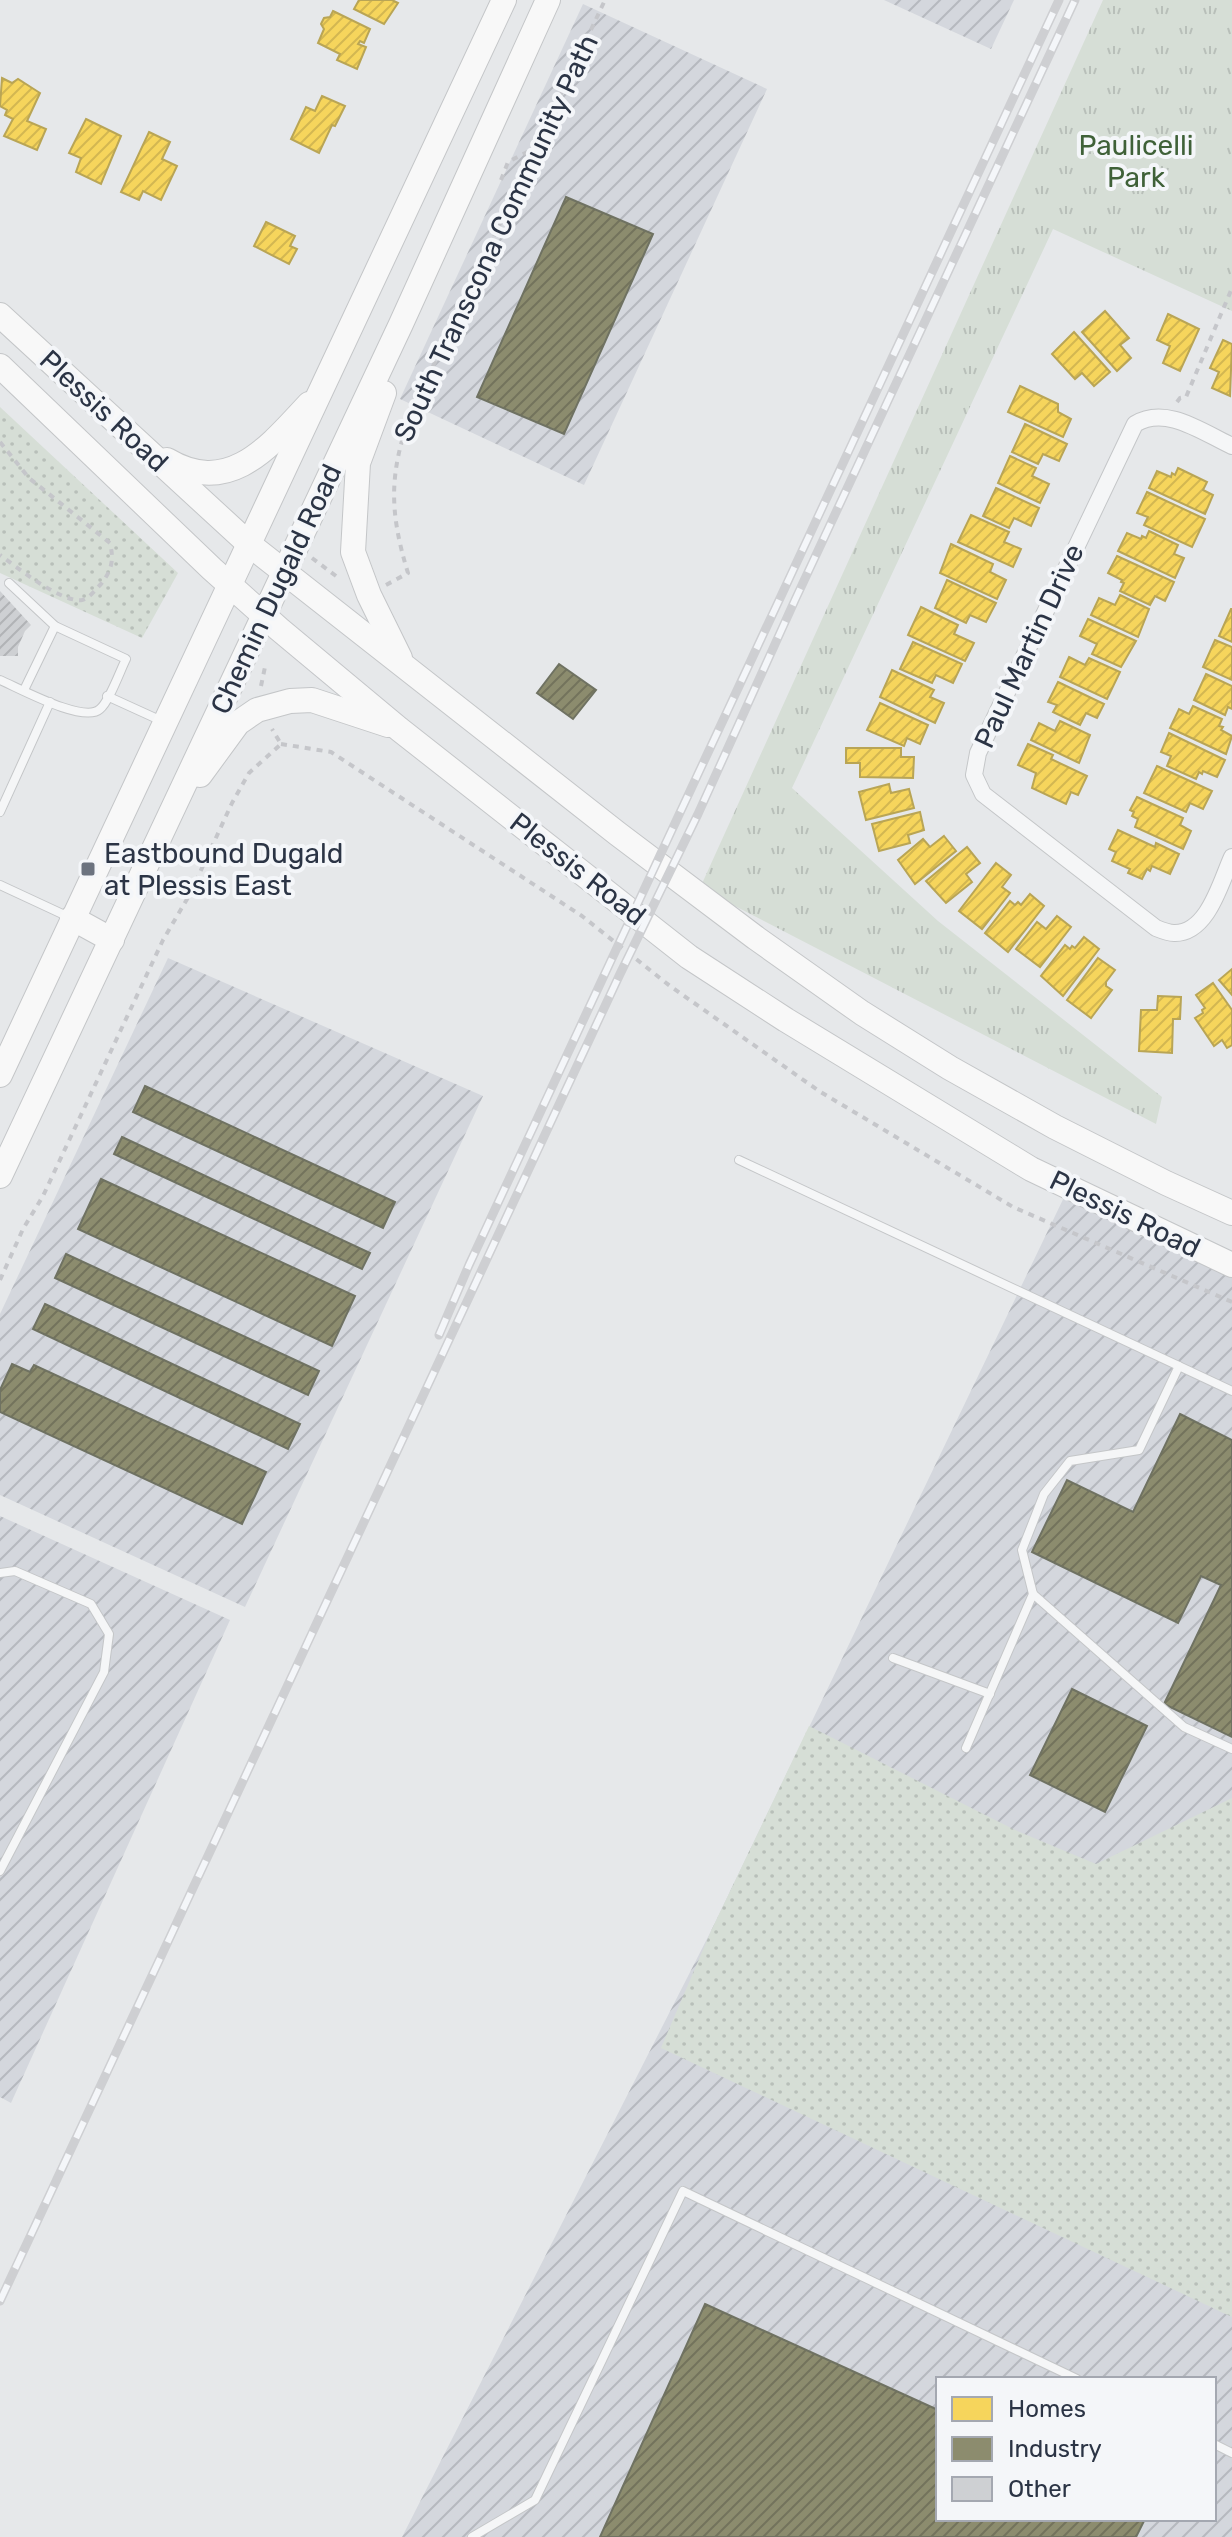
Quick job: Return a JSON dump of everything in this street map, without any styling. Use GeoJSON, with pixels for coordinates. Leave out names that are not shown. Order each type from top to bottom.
{"type":"FeatureCollection","features":[{"type":"Feature","properties":{"kind":"main road","name":"Chemin Dugald Road"},"geometry":{"type":"LineString","coordinates":[[0,1075],[504,0]]}},
{"type":"Feature","properties":{"kind":"main road","name":"Chemin Dugald Road"},"geometry":{"type":"LineString","coordinates":[[0,1176],[401,324],[548,0]]}},
{"type":"Feature","properties":{"kind":"main road","name":"Plessis Road"},"geometry":{"type":"LineString","coordinates":[[0,315],[250,545],[618,834],[756,938],[862,1013],[950,1068],[1055,1127],[1232,1213]]}},
{"type":"Feature","properties":{"kind":"main road"},"geometry":{"type":"LineString","coordinates":[[401,324],[391,372],[358,463],[353,552],[369,595],[403,664]]}},
{"type":"Feature","properties":{"kind":"main road","name":"Plessis Road"},"geometry":{"type":"LineString","coordinates":[[0,366],[263,614],[399,729],[689,957],[786,1020],[1031,1169],[1232,1265]]}},
{"type":"Feature","properties":{"kind":"main road"},"geometry":{"type":"LineString","coordinates":[[135,440],[177,466],[203,475],[216,474],[249,462],[283,432],[324,388]]}},
{"type":"Feature","properties":{"kind":"main road"},"geometry":{"type":"LineString","coordinates":[[173,807],[238,723],[257,710],[290,701],[312,700],[399,729]]}},
{"type":"Feature","properties":{"kind":"main road"},"geometry":{"type":"LineString","coordinates":[[72,918],[112,940]]}},
{"type":"Feature","properties":{"kind":"street","name":"Paul Martin Drive"},"geometry":{"type":"LineString","coordinates":[[1232,446],[1163,415],[1148,416],[1135,424],[978,753],[974,775],[983,794],[1156,928],[1174,934],[1190,930],[1205,916],[1232,857]]}},
{"type":"Feature","properties":{"kind":"lane"},"geometry":{"type":"LineString","coordinates":[[0,680],[73,711],[90,714],[101,709],[126,659],[55,626],[9,583]]}},
{"type":"Feature","properties":{"kind":"lane"},"geometry":{"type":"LineString","coordinates":[[24,690],[55,626]]}},
{"type":"Feature","properties":{"kind":"lane"},"geometry":{"type":"LineString","coordinates":[[107,696],[164,722]]}},
{"type":"Feature","properties":{"kind":"lane"},"geometry":{"type":"LineString","coordinates":[[0,812],[50,702]]}},
{"type":"Feature","properties":{"kind":"lane"},"geometry":{"type":"LineString","coordinates":[[0,885],[72,918]]}},
{"type":"Feature","properties":{"kind":"lane"},"geometry":{"type":"LineString","coordinates":[[739,1160],[1232,1391]]}},
{"type":"Feature","properties":{"kind":"lane"},"geometry":{"type":"LineString","coordinates":[[1179,1366],[1139,1450],[1070,1461],[1044,1494],[1022,1550],[1033,1594],[1184,1727],[1232,1749]]}},
{"type":"Feature","properties":{"kind":"lane"},"geometry":{"type":"LineString","coordinates":[[0,1573],[15,1571],[91,1604],[109,1634],[104,1672],[0,1871]]}},
{"type":"Feature","properties":{"kind":"lane"},"geometry":{"type":"LineString","coordinates":[[966,1748],[1033,1594]]}},
{"type":"Feature","properties":{"kind":"lane"},"geometry":{"type":"LineString","coordinates":[[893,1658],[990,1694]]}},
{"type":"Feature","properties":{"kind":"lane"},"geometry":{"type":"LineString","coordinates":[[472,2537],[535,2500],[683,2191],[1073,2377]]}},
{"type":"Feature","properties":{"kind":"path","name":"South Transcona Community Path"},"geometry":{"type":"LineString","coordinates":[[408,573],[396,535],[392,492],[399,445],[411,413],[605,0]]}},
{"type":"Feature","properties":{"kind":"path"},"geometry":{"type":"LineString","coordinates":[[501,180],[508,162],[536,148]]}},
{"type":"Feature","properties":{"kind":"path"},"geometry":{"type":"LineString","coordinates":[[1186,397],[1232,288]]}},
{"type":"Feature","properties":{"kind":"path"},"geometry":{"type":"LineString","coordinates":[[0,442],[29,478],[110,543],[112,565],[109,575],[90,596],[82,600],[48,588],[0,555]]}},
{"type":"Feature","properties":{"kind":"path"},"geometry":{"type":"LineString","coordinates":[[273,730],[281,744]]}},
{"type":"Feature","properties":{"kind":"path"},"geometry":{"type":"LineString","coordinates":[[0,1280],[232,803],[249,773],[281,744]]}},
{"type":"Feature","properties":{"kind":"path"},"geometry":{"type":"LineString","coordinates":[[281,744],[331,752],[582,916],[670,986],[819,1091],[1000,1200],[1232,1302]]}},
{"type":"Feature","properties":{"kind":"shaded area"},"geometry":{"type":"Polygon","coordinates":[[[884,0],[1014,0],[991,49],[884,0]]]}},
{"type":"Feature","properties":{"kind":"shaded area"},"geometry":{"type":"Polygon","coordinates":[[[583,4],[767,89],[584,485],[400,399],[583,4]]]}},
{"type":"Feature","properties":{"kind":"shaded area"},"geometry":{"type":"Polygon","coordinates":[[[168,958],[483,1096],[245,1607],[0,1495],[0,1314],[168,958]]]}},
{"type":"Feature","properties":{"kind":"shaded area"},"geometry":{"type":"Polygon","coordinates":[[[1068,1189],[1232,1261],[1232,2537],[402,2537],[711,1931],[1068,1189]]]}},
{"type":"Feature","properties":{"kind":"shaded area"},"geometry":{"type":"Polygon","coordinates":[[[0,1516],[230,1620],[11,2103],[0,2097],[0,1516]]]}},
{"type":"Feature","properties":{"kind":"green space","name":"Paulicelli Park"},"geometry":{"type":"Polygon","coordinates":[[[1103,0],[1232,0],[1232,311],[1053,229],[792,788],[938,921],[1162,1097],[1156,1124],[700,888],[1103,0]]]}},
{"type":"Feature","properties":{"kind":"green space"},"geometry":{"type":"Polygon","coordinates":[[[0,407],[178,573],[142,638],[0,573],[0,407]]]}},
{"type":"Feature","properties":{"kind":"green space"},"geometry":{"type":"Polygon","coordinates":[[[809,1726],[1015,1830],[1096,1864],[1232,1798],[1232,2317],[661,2048],[711,1931],[809,1726]]]}},
{"type":"Feature","properties":{"kind":"building: Homes"},"geometry":{"type":"Polygon","coordinates":[[[359,0],[392,0],[398,3],[384,24],[354,9],[359,0]]]}},
{"type":"Feature","properties":{"kind":"building: Homes"},"geometry":{"type":"Polygon","coordinates":[[[333,11],[370,29],[364,43],[360,41],[358,44],[366,47],[357,69],[337,60],[340,54],[318,43],[324,29],[321,24],[333,11]]]}},
{"type":"Feature","properties":{"kind":"building: Homes"},"geometry":{"type":"Polygon","coordinates":[[[2,78],[12,83],[18,79],[40,93],[27,121],[46,129],[37,150],[4,136],[13,119],[5,115],[7,110],[0,106],[2,78]]]}},
{"type":"Feature","properties":{"kind":"building: Homes"},"geometry":{"type":"Polygon","coordinates":[[[322,96],[345,106],[319,153],[291,139],[306,107],[315,111],[322,96]]]}},
{"type":"Feature","properties":{"kind":"building: Homes"},"geometry":{"type":"Polygon","coordinates":[[[86,119],[121,136],[101,184],[76,172],[81,158],[69,153],[86,119]]]}},
{"type":"Feature","properties":{"kind":"building: Homes"},"geometry":{"type":"Polygon","coordinates":[[[149,132],[170,142],[162,159],[177,166],[161,200],[143,191],[139,200],[121,192],[149,132]]]}},
{"type":"Feature","properties":{"kind":"building: Homes"},"geometry":{"type":"Polygon","coordinates":[[[266,222],[295,236],[290,246],[297,249],[289,264],[254,246],[266,222]]]}},
{"type":"Feature","properties":{"kind":"building: Homes"},"geometry":{"type":"Polygon","coordinates":[[[1105,311],[1129,338],[1120,345],[1131,358],[1117,371],[1082,332],[1105,311]]]}},
{"type":"Feature","properties":{"kind":"building: Homes"},"geometry":{"type":"Polygon","coordinates":[[[1168,314],[1199,329],[1180,371],[1163,363],[1170,346],[1157,340],[1168,314]]]}},
{"type":"Feature","properties":{"kind":"building: Homes"},"geometry":{"type":"Polygon","coordinates":[[[1074,332],[1110,372],[1094,386],[1082,373],[1075,379],[1052,354],[1074,332]]]}},
{"type":"Feature","properties":{"kind":"building: Homes"},"geometry":{"type":"Polygon","coordinates":[[[1223,340],[1232,344],[1230,396],[1212,388],[1219,372],[1210,368],[1223,340]]]}},
{"type":"Feature","properties":{"kind":"building: Homes"},"geometry":{"type":"Polygon","coordinates":[[[1020,386],[1058,404],[1058,412],[1071,419],[1063,437],[1008,412],[1020,386]]]}},
{"type":"Feature","properties":{"kind":"building: Homes"},"geometry":{"type":"Polygon","coordinates":[[[1025,424],[1067,444],[1059,461],[1043,454],[1038,464],[1012,452],[1025,424]]]}},
{"type":"Feature","properties":{"kind":"building: Homes"},"geometry":{"type":"Polygon","coordinates":[[[1010,456],[1036,468],[1032,476],[1049,484],[1040,503],[998,483],[1010,456]]]}},
{"type":"Feature","properties":{"kind":"building: Homes"},"geometry":{"type":"Polygon","coordinates":[[[1178,468],[1207,482],[1203,490],[1213,495],[1205,514],[1149,488],[1157,471],[1171,477],[1178,468]]]}},
{"type":"Feature","properties":{"kind":"building: Homes"},"geometry":{"type":"Polygon","coordinates":[[[996,488],[1039,508],[1031,526],[1014,518],[1009,528],[983,516],[996,488]]]}},
{"type":"Feature","properties":{"kind":"building: Homes"},"geometry":{"type":"Polygon","coordinates":[[[1147,492],[1205,519],[1192,547],[1144,525],[1148,517],[1137,513],[1147,492]]]}},
{"type":"Feature","properties":{"kind":"building: Homes"},"geometry":{"type":"Polygon","coordinates":[[[971,515],[1009,532],[1004,542],[1021,549],[1013,567],[958,542],[971,515]]]}},
{"type":"Feature","properties":{"kind":"building: Homes"},"geometry":{"type":"Polygon","coordinates":[[[1149,531],[1178,545],[1174,554],[1184,558],[1175,578],[1118,551],[1127,533],[1141,539],[1142,536],[1146,538],[1149,531]]]}},
{"type":"Feature","properties":{"kind":"building: Homes"},"geometry":{"type":"Polygon","coordinates":[[[951,544],[993,564],[990,572],[1006,580],[997,599],[940,573],[951,544]]]}},
{"type":"Feature","properties":{"kind":"building: Homes"},"geometry":{"type":"Polygon","coordinates":[[[1117,556],[1174,582],[1165,601],[1155,596],[1150,605],[1120,591],[1124,583],[1122,580],[1108,573],[1117,556]]]}},
{"type":"Feature","properties":{"kind":"building: Homes"},"geometry":{"type":"Polygon","coordinates":[[[947,580],[996,603],[986,622],[970,615],[966,623],[935,608],[947,580]]]}},
{"type":"Feature","properties":{"kind":"building: Homes"},"geometry":{"type":"Polygon","coordinates":[[[1120,595],[1149,609],[1138,637],[1091,615],[1099,598],[1115,605],[1120,595]]]}},
{"type":"Feature","properties":{"kind":"building: Homes"},"geometry":{"type":"Polygon","coordinates":[[[921,607],[958,625],[954,634],[974,643],[965,661],[908,635],[921,607]]]}},
{"type":"Feature","properties":{"kind":"building: Homes"},"geometry":{"type":"Polygon","coordinates":[[[1232,609],[1232,642],[1219,636],[1232,609]]]}},
{"type":"Feature","properties":{"kind":"building: Homes"},"geometry":{"type":"Polygon","coordinates":[[[1088,619],[1136,641],[1121,667],[1092,654],[1097,644],[1080,636],[1088,619]]]}},
{"type":"Feature","properties":{"kind":"building: Homes"},"geometry":{"type":"Polygon","coordinates":[[[1215,640],[1232,647],[1232,680],[1203,667],[1215,640]]]}},
{"type":"Feature","properties":{"kind":"building: Homes"},"geometry":{"type":"Polygon","coordinates":[[[913,642],[962,664],[953,683],[936,675],[932,683],[900,669],[913,642]]]}},
{"type":"Feature","properties":{"kind":"building: Homes"},"geometry":{"type":"Polygon","coordinates":[[[1069,657],[1085,665],[1089,658],[1120,672],[1107,699],[1060,677],[1069,657]]]}},
{"type":"Feature","properties":{"kind":"building: Homes"},"geometry":{"type":"Polygon","coordinates":[[[892,670],[934,690],[930,697],[944,703],[935,723],[880,697],[892,670]]]}},
{"type":"Feature","properties":{"kind":"building: Homes"},"geometry":{"type":"Polygon","coordinates":[[[1206,674],[1232,686],[1232,709],[1228,707],[1225,715],[1194,700],[1206,674]]]}},
{"type":"Feature","properties":{"kind":"building: Homes"},"geometry":{"type":"Polygon","coordinates":[[[1058,682],[1104,704],[1097,718],[1086,713],[1080,725],[1053,712],[1057,705],[1048,702],[1058,682]]]}},
{"type":"Feature","properties":{"kind":"building: Homes"},"geometry":{"type":"Polygon","coordinates":[[[880,703],[928,725],[920,744],[907,738],[904,746],[867,730],[880,703]]]}},
{"type":"Feature","properties":{"kind":"building: Homes"},"geometry":{"type":"Polygon","coordinates":[[[1193,706],[1222,719],[1221,730],[1232,736],[1226,754],[1170,728],[1179,709],[1189,714],[1193,706]]]}},
{"type":"Feature","properties":{"kind":"building: Homes"},"geometry":{"type":"Polygon","coordinates":[[[1060,721],[1090,735],[1079,763],[1031,740],[1039,723],[1055,731],[1060,721]]]}},
{"type":"Feature","properties":{"kind":"building: Homes"},"geometry":{"type":"Polygon","coordinates":[[[1169,733],[1225,760],[1217,777],[1203,771],[1196,779],[1167,766],[1171,756],[1161,752],[1169,733]]]}},
{"type":"Feature","properties":{"kind":"building: Homes"},"geometry":{"type":"Polygon","coordinates":[[[1028,744],[1087,776],[1078,795],[1071,792],[1066,804],[1032,788],[1036,773],[1018,765],[1028,744]]]}},
{"type":"Feature","properties":{"kind":"building: Homes"},"geometry":{"type":"Polygon","coordinates":[[[846,748],[901,748],[901,757],[914,757],[913,778],[860,777],[860,763],[846,763],[846,748]]]}},
{"type":"Feature","properties":{"kind":"building: Homes"},"geometry":{"type":"Polygon","coordinates":[[[1157,766],[1212,791],[1203,809],[1190,803],[1186,812],[1144,793],[1157,766]]]}},
{"type":"Feature","properties":{"kind":"building: Homes"},"geometry":{"type":"Polygon","coordinates":[[[889,784],[891,793],[909,789],[914,808],[866,820],[859,792],[889,784]]]}},
{"type":"Feature","properties":{"kind":"building: Homes"},"geometry":{"type":"Polygon","coordinates":[[[1137,797],[1183,818],[1180,825],[1191,831],[1183,849],[1135,827],[1138,819],[1132,816],[1134,812],[1130,810],[1137,797]]]}},
{"type":"Feature","properties":{"kind":"building: Homes"},"geometry":{"type":"Polygon","coordinates":[[[920,812],[924,830],[908,835],[910,843],[879,851],[872,824],[920,812]]]}},
{"type":"Feature","properties":{"kind":"building: Homes"},"geometry":{"type":"Polygon","coordinates":[[[1118,830],[1179,854],[1170,874],[1152,866],[1142,879],[1128,873],[1130,869],[1112,861],[1116,852],[1109,849],[1118,830]]]}},
{"type":"Feature","properties":{"kind":"building: Homes"},"geometry":{"type":"Polygon","coordinates":[[[944,836],[956,851],[915,884],[898,860],[923,839],[930,847],[944,836]]]}},
{"type":"Feature","properties":{"kind":"building: Homes"},"geometry":{"type":"Polygon","coordinates":[[[967,847],[980,863],[966,874],[972,882],[946,903],[926,881],[967,847]]]}},
{"type":"Feature","properties":{"kind":"building: Homes"},"geometry":{"type":"Polygon","coordinates":[[[996,863],[1011,875],[1002,887],[1010,893],[982,929],[959,911],[996,863]]]}},
{"type":"Feature","properties":{"kind":"building: Homes"},"geometry":{"type":"Polygon","coordinates":[[[1030,894],[1044,906],[1008,952],[985,933],[1010,901],[1021,905],[1030,894]]]}},
{"type":"Feature","properties":{"kind":"building: Homes"},"geometry":{"type":"Polygon","coordinates":[[[1057,916],[1071,927],[1040,967],[1016,949],[1037,922],[1046,929],[1057,916]]]}},
{"type":"Feature","properties":{"kind":"building: Homes"},"geometry":{"type":"Polygon","coordinates":[[[1084,937],[1099,949],[1063,996],[1041,976],[1065,945],[1075,948],[1084,937]]]}},
{"type":"Feature","properties":{"kind":"building: Homes"},"geometry":{"type":"Polygon","coordinates":[[[1098,958],[1115,970],[1106,982],[1112,990],[1091,1018],[1067,1000],[1098,958]]]}},
{"type":"Feature","properties":{"kind":"building: Homes"},"geometry":{"type":"Polygon","coordinates":[[[1232,969],[1232,995],[1219,980],[1232,969]]]}},
{"type":"Feature","properties":{"kind":"building: Homes"},"geometry":{"type":"Polygon","coordinates":[[[1213,983],[1232,1010],[1232,1045],[1227,1048],[1222,1040],[1214,1046],[1195,1018],[1205,1008],[1196,995],[1213,983]]]}},
{"type":"Feature","properties":{"kind":"building: Homes"},"geometry":{"type":"Polygon","coordinates":[[[1158,996],[1181,997],[1180,1019],[1173,1019],[1172,1053],[1139,1051],[1141,1010],[1157,1010],[1158,996]]]}},
{"type":"Feature","properties":{"kind":"building: Industry"},"geometry":{"type":"Polygon","coordinates":[[[566,197],[653,234],[564,434],[477,397],[566,197]]]}},
{"type":"Feature","properties":{"kind":"building: Industry"},"geometry":{"type":"Polygon","coordinates":[[[559,664],[596,690],[573,719],[537,693],[559,664]]]}},
{"type":"Feature","properties":{"kind":"building: Industry"},"geometry":{"type":"Polygon","coordinates":[[[145,1086],[395,1202],[383,1228],[133,1112],[145,1086]]]}},
{"type":"Feature","properties":{"kind":"building: Industry"},"geometry":{"type":"Polygon","coordinates":[[[122,1137],[370,1253],[362,1269],[114,1154],[122,1137]]]}},
{"type":"Feature","properties":{"kind":"building: Industry"},"geometry":{"type":"Polygon","coordinates":[[[101,1179],[355,1296],[332,1346],[78,1229],[101,1179]]]}},
{"type":"Feature","properties":{"kind":"building: Industry"},"geometry":{"type":"Polygon","coordinates":[[[66,1254],[319,1371],[308,1395],[55,1278],[66,1254]]]}},
{"type":"Feature","properties":{"kind":"building: Industry"},"geometry":{"type":"Polygon","coordinates":[[[45,1304],[300,1424],[288,1449],[33,1329],[45,1304]]]}},
{"type":"Feature","properties":{"kind":"building: Industry"},"geometry":{"type":"Polygon","coordinates":[[[12,1364],[30,1372],[34,1365],[266,1472],[242,1524],[0,1412],[0,1390],[12,1364]]]}},
{"type":"Feature","properties":{"kind":"building: Industry"},"geometry":{"type":"Polygon","coordinates":[[[1180,1414],[1232,1440],[1232,1737],[1164,1704],[1221,1585],[1201,1576],[1178,1623],[1032,1552],[1067,1480],[1133,1512],[1180,1414]]]}},
{"type":"Feature","properties":{"kind":"building: Industry"},"geometry":{"type":"Polygon","coordinates":[[[1072,1689],[1147,1726],[1105,1812],[1030,1775],[1072,1689]]]}},
{"type":"Feature","properties":{"kind":"building: Industry"},"geometry":{"type":"Polygon","coordinates":[[[705,2304],[936,2409],[936,2521],[1144,2521],[1136,2537],[600,2537],[705,2304]]]}},
{"type":"Feature","properties":{"kind":"building: Other"},"geometry":{"type":"Polygon","coordinates":[[[0,591],[31,625],[18,647],[18,656],[0,656],[0,591]]]}},
{"type":"Feature","properties":{"kind":"railway"},"geometry":{"type":"LineString","coordinates":[[439,1335],[1059,0]]}},
{"type":"Feature","properties":{"kind":"railway"},"geometry":{"type":"LineString","coordinates":[[0,2301],[620,974],[698,814],[1075,0]]}},
{"type":"Feature","properties":{"kind":"place","name":"Eastbound Dugald at Plessis East"},"geometry":{"type":"Point","coordinates":[88,869]}}]}
